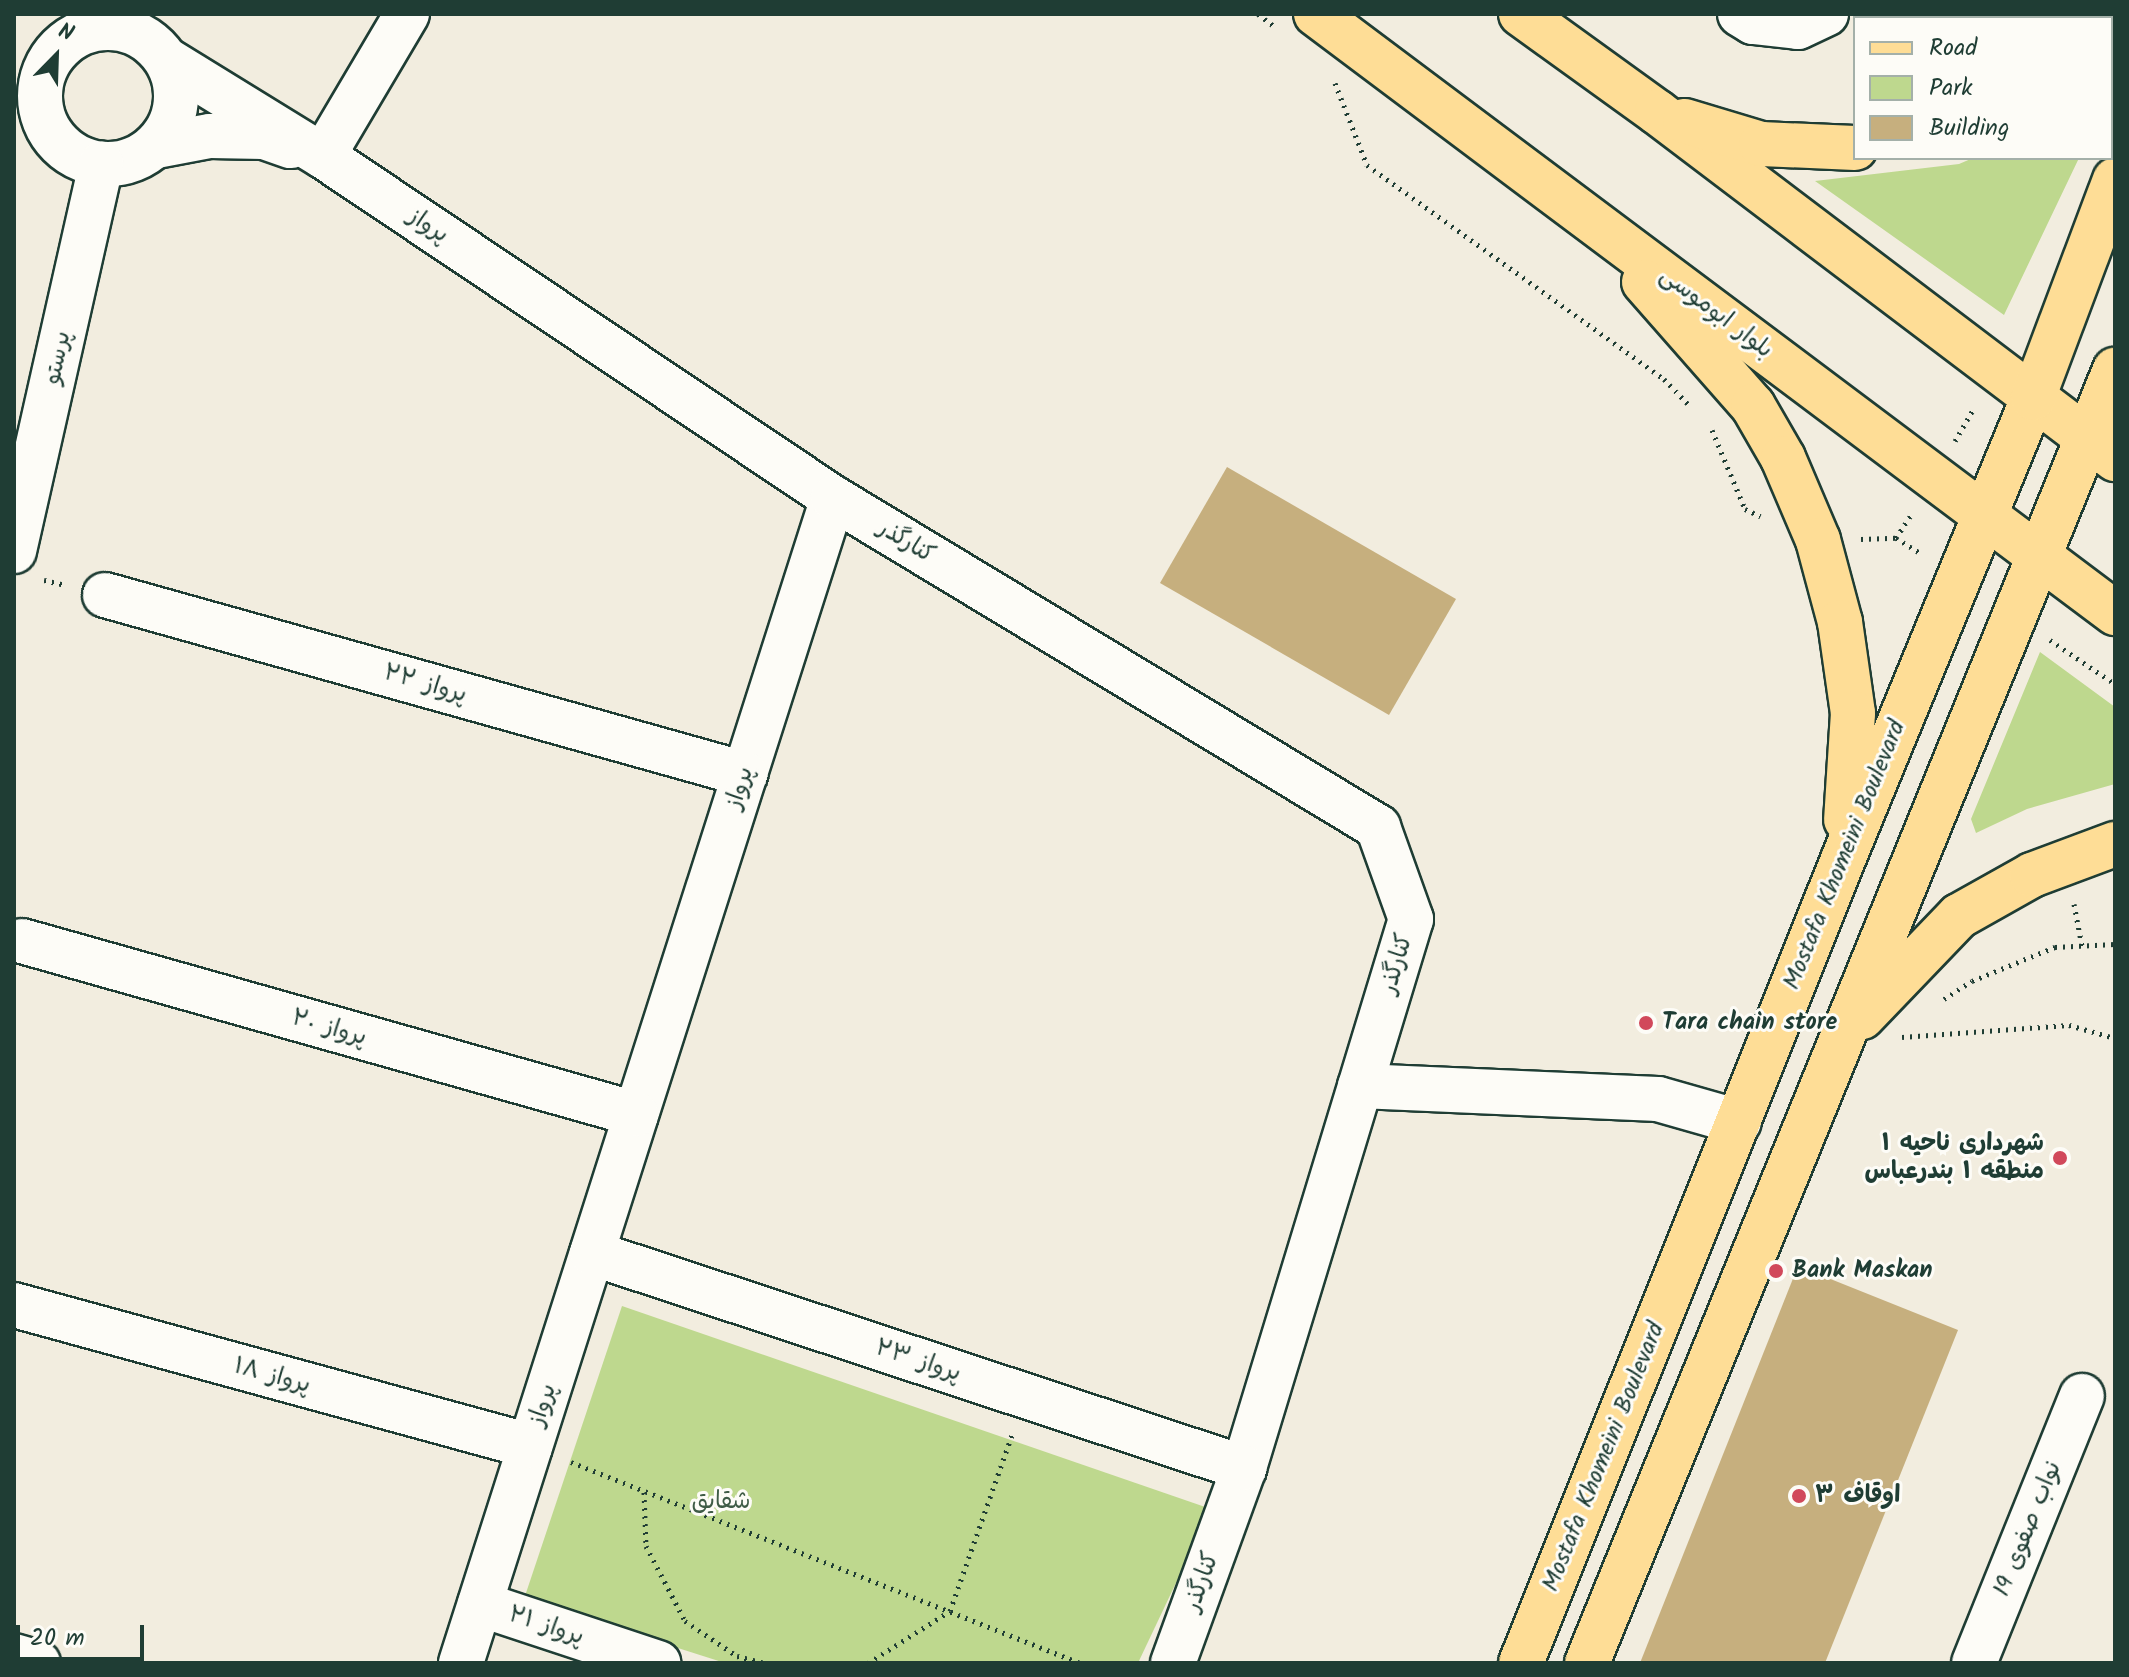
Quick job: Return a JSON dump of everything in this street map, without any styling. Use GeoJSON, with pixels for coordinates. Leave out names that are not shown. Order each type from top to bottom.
{"type":"FeatureCollection","features":[{"type":"Feature","properties":{"kind":"main road","name":"بلوار ابوموسی"},"geometry":{"type":"LineString","coordinates":[[1316,14],[2115,613]]}},
{"type":"Feature","properties":{"kind":"main road"},"geometry":{"type":"LineString","coordinates":[[1521,14],[1657,112],[2102,449]]}},
{"type":"Feature","properties":{"kind":"main road"},"geometry":{"type":"LineString","coordinates":[[1657,112],[1761,144],[1853,148]]}},
{"type":"Feature","properties":{"kind":"main road","name":"Mostafa Khomeini Boulevard"},"geometry":{"type":"LineString","coordinates":[[1521,1663],[1844,857],[2033,398],[2115,180]]}},
{"type":"Feature","properties":{"kind":"main road"},"geometry":{"type":"LineString","coordinates":[[1581,211],[1753,406],[1783,458],[1818,540],[1840,622],[1853,713],[1844,857]]}},
{"type":"Feature","properties":{"kind":"main road"},"geometry":{"type":"LineString","coordinates":[[1587,1663],[2039,557],[2102,449],[2115,370]]}},
{"type":"Feature","properties":{"kind":"main road"},"geometry":{"type":"LineString","coordinates":[[1847,1033],[1959,916],[2032,875],[2115,844]]}},
{"type":"Feature","properties":{"kind":"street"},"geometry":{"type":"LineString","coordinates":[[323,156],[407,14]]}},
{"type":"Feature","properties":{"kind":"street"},"geometry":{"type":"LineString","coordinates":[[1740,14],[1753,22],[1798,27],[1826,14]]}},
{"type":"Feature","properties":{"kind":"street"},"geometry":{"type":"LineString","coordinates":[[88,21],[120,28],[138,34],[167,60],[323,156],[264,137],[210,136],[156,146],[130,161],[101,164],[68,152],[46,125],[27,76],[45,68],[58,48],[88,21]]}},
{"type":"Feature","properties":{"kind":"street"},"geometry":{"type":"LineString","coordinates":[[156,146],[173,120],[177,90],[167,60]]}},
{"type":"Feature","properties":{"kind":"street","name":"پرواز"},"geometry":{"type":"LineString","coordinates":[[323,156],[833,498],[461,1663]]}},
{"type":"Feature","properties":{"kind":"street","name":"پرستو"},"geometry":{"type":"LineString","coordinates":[[14,551],[23,481],[101,164]]}},
{"type":"Feature","properties":{"kind":"street","name":"کنارگذر"},"geometry":{"type":"LineString","coordinates":[[833,498],[1378,827],[1411,919],[1244,1468],[1173,1663]]}},
{"type":"Feature","properties":{"kind":"street","name":"پرواز ۲۲"},"geometry":{"type":"LineString","coordinates":[[105,595],[745,774]]}},
{"type":"Feature","properties":{"kind":"street","name":"پرواز ۲۰"},"geometry":{"type":"LineString","coordinates":[[22,941],[636,1114]]}},
{"type":"Feature","properties":{"kind":"street"},"geometry":{"type":"LineString","coordinates":[[1360,1086],[1658,1099],[1739,1122]]}},
{"type":"Feature","properties":{"kind":"street","name":"پرواز ۲۳"},"geometry":{"type":"LineString","coordinates":[[592,1253],[1244,1468]]}},
{"type":"Feature","properties":{"kind":"street","name":"پرواز ۱۸"},"geometry":{"type":"LineString","coordinates":[[14,1305],[530,1446]]}},
{"type":"Feature","properties":{"kind":"street","name":"نواب صفوی 19"},"geometry":{"type":"LineString","coordinates":[[1974,1663],[2082,1396]]}},
{"type":"Feature","properties":{"kind":"street","name":"پرواز ۲۱"},"geometry":{"type":"LineString","coordinates":[[480,1604],[658,1663]]}},
{"type":"Feature","properties":{"kind":"street"},"geometry":{"type":"LineString","coordinates":[[14,1656],[38,1663]]}},
{"type":"Feature","properties":{"kind":"path"},"geometry":{"type":"LineString","coordinates":[[1936,1004],[1972,981],[2055,947],[2115,944]]}},
{"type":"Feature","properties":{"kind":"path"},"geometry":{"type":"LineString","coordinates":[[1847,1033],[1911,1037],[2069,1025],[2115,1038]]}},
{"type":"Feature","properties":{"kind":"path"},"geometry":{"type":"LineString","coordinates":[[868,1663],[950,1611],[1026,1397]]}},
{"type":"Feature","properties":{"kind":"path"},"geometry":{"type":"LineString","coordinates":[[530,1446],[1080,1663]]}},
{"type":"Feature","properties":{"kind":"path"},"geometry":{"type":"LineString","coordinates":[[644,1491],[646,1546],[685,1621],[737,1656],[766,1663]]}},
{"type":"Feature","properties":{"kind":"path"},"geometry":{"type":"LineString","coordinates":[[735,1663],[737,1656]]}},
{"type":"Feature","properties":{"kind":"green space"},"geometry":{"type":"Polygon","coordinates":[[[1968,160],[2078,160],[2004,315],[1815,181],[1959,164],[1968,160]]]}},
{"type":"Feature","properties":{"kind":"green space"},"geometry":{"type":"Polygon","coordinates":[[[2040,652],[2115,707],[2115,784],[2027,809],[1976,833],[1971,819],[2040,652]]]}},
{"type":"Feature","properties":{"kind":"green space","name":"شقایق"},"geometry":{"type":"Polygon","coordinates":[[[622,1306],[1211,1509],[1138,1663],[725,1663],[524,1599],[622,1306]]]}},
{"type":"Feature","properties":{"kind":"building"},"geometry":{"type":"Polygon","coordinates":[[[1227,467],[1456,599],[1389,715],[1160,583],[1227,467]]]}},
{"type":"Feature","properties":{"kind":"building","name":"اوقاف ۳"},"geometry":{"type":"Polygon","coordinates":[[[1798,1266],[1958,1330],[1825,1663],[1640,1663],[1798,1266]]]}},
{"type":"Feature","properties":{"kind":"place","name":"Tara chain store"},"geometry":{"type":"Point","coordinates":[1646,1023]}},
{"type":"Feature","properties":{"kind":"place","name":"شهرداری ناحیه ۱ منطقه ۱ بندرعباس"},"geometry":{"type":"Point","coordinates":[2060,1158]}},
{"type":"Feature","properties":{"kind":"place","name":"Bank Maskan"},"geometry":{"type":"Point","coordinates":[1776,1271]}},
{"type":"Feature","properties":{"kind":"place","name":"اوقاف ۳"},"geometry":{"type":"Point","coordinates":[1799,1496]}}]}
